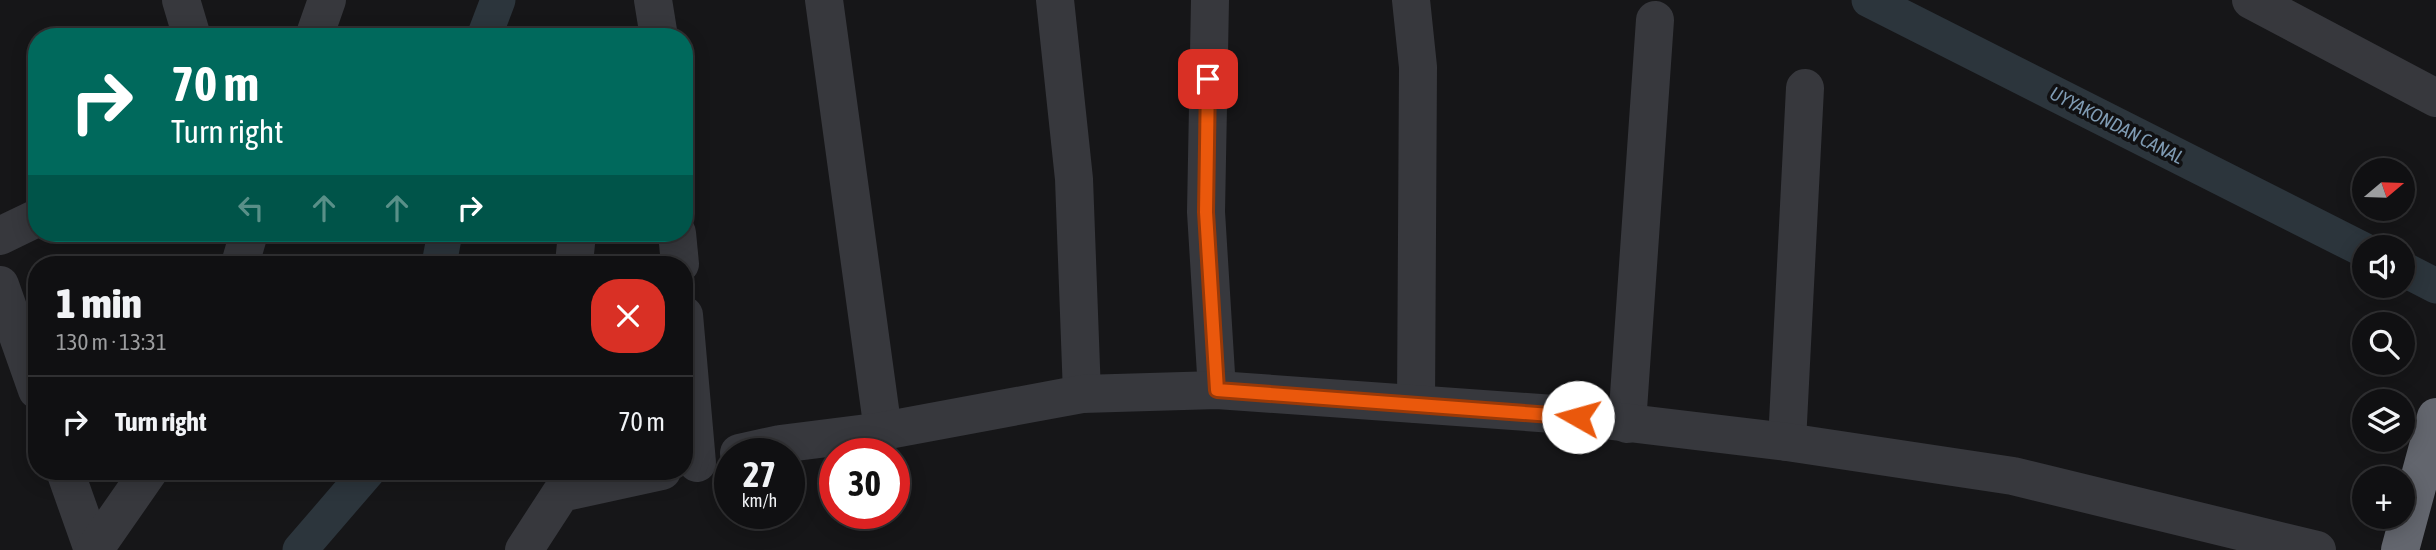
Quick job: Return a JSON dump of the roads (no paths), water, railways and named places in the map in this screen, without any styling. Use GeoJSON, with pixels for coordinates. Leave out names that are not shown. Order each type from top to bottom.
{"type":"FeatureCollection","features":[{"type":"Feature","properties":{"kind":"highway"},"geometry":{"type":"LineString","coordinates":[[2400,550],[2436,417]]}},
{"type":"Feature","properties":{"kind":"street"},"geometry":{"type":"LineString","coordinates":[[181,0],[189,28]]}},
{"type":"Feature","properties":{"kind":"street"},"geometry":{"type":"LineString","coordinates":[[317,28],[327,0]]}},
{"type":"Feature","properties":{"kind":"street"},"geometry":{"type":"LineString","coordinates":[[653,0],[658,28]]}},
{"type":"Feature","properties":{"kind":"street"},"geometry":{"type":"LineString","coordinates":[[824,0],[883,432]]}},
{"type":"Feature","properties":{"kind":"street"},"geometry":{"type":"LineString","coordinates":[[1055,0],[1074,179],[1082,394]]}},
{"type":"Feature","properties":{"kind":"street"},"geometry":{"type":"LineString","coordinates":[[1210,0],[1206,212],[1217,390]]}},
{"type":"Feature","properties":{"kind":"street"},"geometry":{"type":"LineString","coordinates":[[1411,0],[1418,67],[1416,404]]}},
{"type":"Feature","properties":{"kind":"street"},"geometry":{"type":"LineString","coordinates":[[2252,0],[2436,98]]}},
{"type":"Feature","properties":{"kind":"street"},"geometry":{"type":"LineString","coordinates":[[1627,424],[1655,20]]}},
{"type":"Feature","properties":{"kind":"street"},"geometry":{"type":"LineString","coordinates":[[1787,442],[1805,88]]}},
{"type":"Feature","properties":{"kind":"street"},"geometry":{"type":"LineString","coordinates":[[0,236],[28,222]]}},
{"type":"Feature","properties":{"kind":"street"},"geometry":{"type":"LineString","coordinates":[[0,285],[28,364]]}},
{"type":"Feature","properties":{"kind":"street"},"geometry":{"type":"LineString","coordinates":[[805,441],[883,432],[1082,394],[1217,390],[1416,404],[1554,414],[1787,442],[2014,476],[2318,550]]}},
{"type":"Feature","properties":{"kind":"street"},"geometry":{"type":"LineString","coordinates":[[68,480],[93,550]]}},
{"type":"Feature","properties":{"kind":"street"},"geometry":{"type":"LineString","coordinates":[[93,550],[143,480]]}},
{"type":"Feature","properties":{"kind":"street"},"geometry":{"type":"LineString","coordinates":[[524,550],[561,482]]}},
{"type":"Feature","properties":{"kind":"waterway","name":"UYYAKONDAN CANAL"},"geometry":{"type":"LineString","coordinates":[[487,28],[498,0]]}},
{"type":"Feature","properties":{"kind":"waterway","name":"UYYAKONDAN CANAL"},"geometry":{"type":"LineString","coordinates":[[1869,0],[2352,244]]}},
{"type":"Feature","properties":{"kind":"waterway","name":"UYYAKONDAN CANAL"},"geometry":{"type":"LineString","coordinates":[[441,256],[443,242]]}},
{"type":"Feature","properties":{"kind":"waterway","name":"UYYAKONDAN CANAL"},"geometry":{"type":"LineString","coordinates":[[2415,275],[2436,286]]}},
{"type":"Feature","properties":{"kind":"waterway","name":"UYYAKONDAN CANAL"},"geometry":{"type":"LineString","coordinates":[[300,550],[360,480]]}}]}
